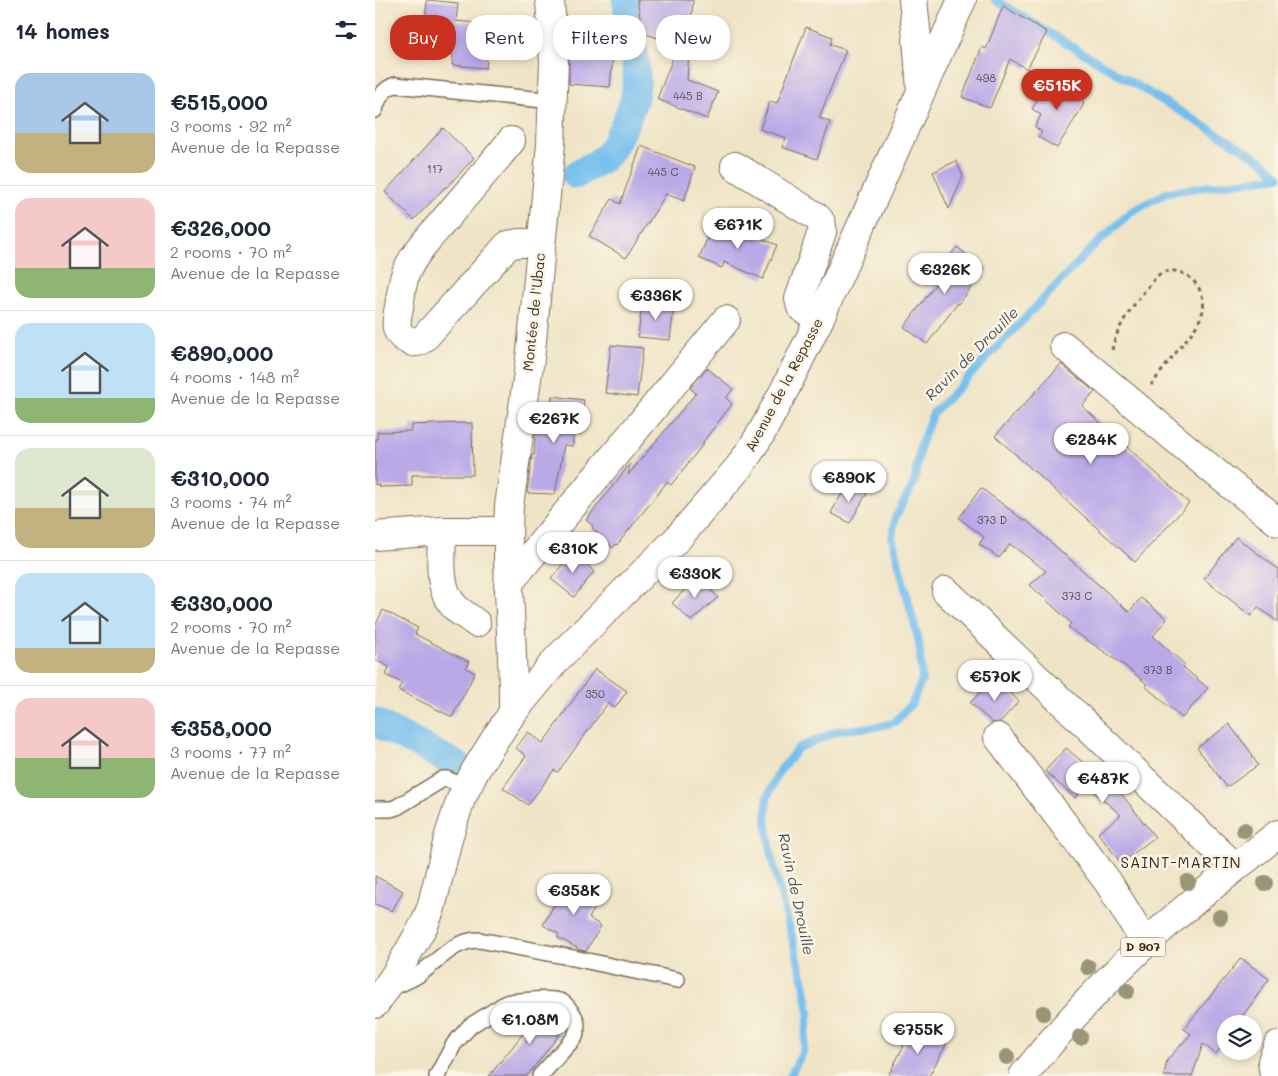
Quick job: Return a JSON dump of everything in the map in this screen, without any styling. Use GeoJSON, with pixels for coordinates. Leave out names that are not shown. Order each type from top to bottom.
{"type":"FeatureCollection","features":[{"type":"Feature","properties":{"kind":"street","name":"Montée de l'Ubac"},"geometry":{"type":"LineString","coordinates":[[513,712],[514,682],[508,584],[509,506],[533,333],[551,144],[554,62],[550,0]]}},
{"type":"Feature","properties":{"kind":"street"},"geometry":{"type":"LineString","coordinates":[[913,0],[921,90]]}},
{"type":"Feature","properties":{"kind":"street","name":"Avenue de la Repasse"},"geometry":{"type":"LineString","coordinates":[[379,997],[395,975],[424,925],[431,908],[449,834],[461,799],[480,763],[513,712],[557,659],[677,539],[739,467],[765,426],[819,320],[962,0]]}},
{"type":"Feature","properties":{"kind":"street"},"geometry":{"type":"LineString","coordinates":[[511,141],[423,245],[406,271],[396,325],[397,331],[402,337],[411,342],[421,341],[508,245],[541,243]]}},
{"type":"Feature","properties":{"kind":"street"},"geometry":{"type":"LineString","coordinates":[[735,166],[817,217],[822,224],[823,228],[799,299],[801,307],[819,320]]}},
{"type":"Feature","properties":{"kind":"street"},"geometry":{"type":"LineString","coordinates":[[508,584],[726,320]]}},
{"type":"Feature","properties":{"kind":"street"},"geometry":{"type":"LineString","coordinates":[[1064,346],[1278,522]]}},
{"type":"Feature","properties":{"kind":"street"},"geometry":{"type":"LineString","coordinates":[[375,536],[442,531],[508,531]]}},
{"type":"Feature","properties":{"kind":"street"},"geometry":{"type":"LineString","coordinates":[[442,531],[442,582],[445,593],[456,608],[476,623]]}},
{"type":"Feature","properties":{"kind":"street"},"geometry":{"type":"LineString","coordinates":[[946,591],[1235,867]]}},
{"type":"Feature","properties":{"kind":"street"},"geometry":{"type":"LineString","coordinates":[[998,737],[1108,882],[1146,944]]}},
{"type":"Feature","properties":{"kind":"street","name":"D 907"},"geometry":{"type":"LineString","coordinates":[[1023,1076],[1083,1006],[1146,944],[1235,867],[1278,834]]}},
{"type":"Feature","properties":{"kind":"street"},"geometry":{"type":"LineString","coordinates":[[1274,1076],[1272,1061],[1278,1045]]}},
{"type":"Feature","properties":{"kind":"lane"},"geometry":{"type":"LineString","coordinates":[[375,110],[380,95],[384,90],[395,85],[553,102]]}},
{"type":"Feature","properties":{"kind":"lane"},"geometry":{"type":"LineString","coordinates":[[375,809],[397,807],[443,779],[467,788]]}},
{"type":"Feature","properties":{"kind":"lane"},"geometry":{"type":"LineString","coordinates":[[379,997],[415,977],[458,945],[471,940],[554,954],[677,980]]}},
{"type":"Feature","properties":{"kind":"lane"},"geometry":{"type":"LineString","coordinates":[[437,1076],[454,1044],[470,1026],[506,1003],[560,1001],[564,1003],[575,1017],[577,1032],[575,1037],[539,1076]]}},
{"type":"Feature","properties":{"kind":"path"},"geometry":{"type":"LineString","coordinates":[[1113,387],[1110,366],[1119,327],[1137,301],[1159,275],[1166,272],[1177,272],[1188,276],[1194,281],[1202,294],[1203,312],[1201,318],[1136,406]]}},
{"type":"Feature","properties":{"kind":"building"},"geometry":{"type":"Polygon","coordinates":[[[427,0],[458,3],[456,21],[456,15],[426,15],[427,0]]]}},
{"type":"Feature","properties":{"kind":"building"},"geometry":{"type":"Polygon","coordinates":[[[637,0],[693,0],[692,15],[656,15],[656,37],[646,34],[646,15],[640,15],[637,0]]]}},
{"type":"Feature","properties":{"kind":"building"},"geometry":{"type":"Polygon","coordinates":[[[1003,6],[1047,32],[1027,69],[1010,59],[990,108],[962,97],[982,47],[986,49],[1003,6]]]}},
{"type":"Feature","properties":{"kind":"building"},"geometry":{"type":"Polygon","coordinates":[[[456,21],[466,22],[466,60],[487,60],[486,68],[452,65],[452,60],[456,60],[456,21]]]}},
{"type":"Feature","properties":{"kind":"building"},"geometry":{"type":"Polygon","coordinates":[[[806,27],[832,37],[830,45],[846,50],[819,118],[830,122],[817,159],[782,147],[786,138],[760,129],[770,101],[777,103],[806,27]]]}},
{"type":"Feature","properties":{"kind":"building"},"geometry":{"type":"Polygon","coordinates":[[[569,60],[613,60],[610,87],[569,84],[569,60]]]}},
{"type":"Feature","properties":{"kind":"building"},"geometry":{"type":"Polygon","coordinates":[[[672,60],[688,60],[687,80],[718,92],[707,119],[657,99],[672,60]]]}},
{"type":"Feature","properties":{"kind":"building"},"geometry":{"type":"Polygon","coordinates":[[[1051,76],[1086,96],[1082,103],[1084,104],[1057,148],[1038,137],[1042,132],[1035,127],[1041,115],[1032,109],[1051,76]]]}},
{"type":"Feature","properties":{"kind":"building"},"geometry":{"type":"Polygon","coordinates":[[[443,128],[474,158],[414,220],[385,192],[443,128]]]}},
{"type":"Feature","properties":{"kind":"building"},"geometry":{"type":"Polygon","coordinates":[[[641,146],[695,167],[684,201],[666,194],[626,258],[589,236],[612,199],[620,204],[641,146]]]}},
{"type":"Feature","properties":{"kind":"building"},"geometry":{"type":"Polygon","coordinates":[[[956,161],[963,176],[949,209],[933,172],[956,161]]]}},
{"type":"Feature","properties":{"kind":"building"},"geometry":{"type":"Polygon","coordinates":[[[715,220],[777,245],[763,279],[724,262],[722,268],[699,258],[715,220]]]}},
{"type":"Feature","properties":{"kind":"building"},"geometry":{"type":"Polygon","coordinates":[[[957,247],[985,269],[927,344],[904,327],[944,273],[939,269],[957,247]]]}},
{"type":"Feature","properties":{"kind":"building"},"geometry":{"type":"Polygon","coordinates":[[[642,302],[674,306],[670,340],[638,337],[642,302]]]}},
{"type":"Feature","properties":{"kind":"building"},"geometry":{"type":"Polygon","coordinates":[[[611,345],[643,348],[637,397],[605,393],[611,345]]]}},
{"type":"Feature","properties":{"kind":"building"},"geometry":{"type":"Polygon","coordinates":[[[1061,364],[1095,392],[1082,406],[1189,503],[1135,562],[995,436],[1061,364]]]}},
{"type":"Feature","properties":{"kind":"building"},"geometry":{"type":"Polygon","coordinates":[[[707,368],[733,389],[726,398],[732,404],[671,485],[667,482],[613,548],[586,520],[630,464],[628,475],[696,393],[690,388],[707,368]]]}},
{"type":"Feature","properties":{"kind":"building"},"geometry":{"type":"Polygon","coordinates":[[[552,396],[584,400],[580,434],[573,434],[573,446],[564,445],[555,494],[527,493],[532,455],[534,455],[536,425],[549,427],[552,396]]]}},
{"type":"Feature","properties":{"kind":"building"},"geometry":{"type":"Polygon","coordinates":[[[472,423],[473,475],[412,475],[412,486],[379,487],[378,484],[375,485],[375,441],[377,440],[377,432],[411,431],[411,425],[472,423]]]}},
{"type":"Feature","properties":{"kind":"building"},"geometry":{"type":"Polygon","coordinates":[[[848,483],[867,493],[850,523],[831,513],[848,483]]]}},
{"type":"Feature","properties":{"kind":"building"},"geometry":{"type":"Polygon","coordinates":[[[981,488],[1026,520],[1129,612],[1141,598],[1167,619],[1153,636],[1185,665],[1183,667],[1208,688],[1182,718],[1145,686],[1147,684],[1125,666],[1068,627],[1071,623],[1030,585],[1046,571],[1010,544],[999,558],[979,544],[984,537],[959,518],[981,488]]]}},
{"type":"Feature","properties":{"kind":"building"},"geometry":{"type":"Polygon","coordinates":[[[1236,537],[1278,569],[1278,622],[1258,607],[1251,616],[1204,579],[1236,537]]]}},
{"type":"Feature","properties":{"kind":"building"},"geometry":{"type":"Polygon","coordinates":[[[574,550],[594,572],[574,597],[551,579],[574,550]]]}},
{"type":"Feature","properties":{"kind":"building"},"geometry":{"type":"Polygon","coordinates":[[[697,577],[718,597],[691,621],[672,603],[697,577]]]}},
{"type":"Feature","properties":{"kind":"building"},"geometry":{"type":"Polygon","coordinates":[[[383,610],[418,628],[415,634],[469,662],[466,668],[475,673],[452,717],[398,690],[402,683],[386,675],[389,667],[375,660],[375,626],[383,610]]]}},
{"type":"Feature","properties":{"kind":"building"},"geometry":{"type":"Polygon","coordinates":[[[595,669],[627,691],[615,708],[608,703],[558,772],[554,770],[528,805],[503,788],[526,756],[516,748],[528,732],[543,743],[595,669]]]}},
{"type":"Feature","properties":{"kind":"building"},"geometry":{"type":"Polygon","coordinates":[[[993,678],[1019,701],[1000,722],[993,723],[970,703],[993,678]]]}},
{"type":"Feature","properties":{"kind":"building"},"geometry":{"type":"Polygon","coordinates":[[[1229,724],[1253,755],[1258,765],[1227,787],[1197,748],[1229,724]]]}},
{"type":"Feature","properties":{"kind":"building"},"geometry":{"type":"Polygon","coordinates":[[[1066,748],[1093,771],[1099,765],[1155,837],[1121,863],[1098,833],[1121,815],[1086,785],[1075,798],[1045,771],[1066,748]]]}},
{"type":"Feature","properties":{"kind":"building"},"geometry":{"type":"Polygon","coordinates":[[[375,876],[403,891],[392,911],[375,904],[375,876]]]}},
{"type":"Feature","properties":{"kind":"building"},"geometry":{"type":"Polygon","coordinates":[[[568,880],[601,898],[589,918],[601,926],[586,951],[557,937],[559,934],[543,925],[568,880]]]}},
{"type":"Feature","properties":{"kind":"building"},"geometry":{"type":"Polygon","coordinates":[[[1241,958],[1269,979],[1243,1015],[1217,1015],[1216,1054],[1203,1044],[1192,1076],[1164,1076],[1167,1060],[1191,1034],[1184,1029],[1241,958]]]}},
{"type":"Feature","properties":{"kind":"building"},"geometry":{"type":"Polygon","coordinates":[[[528,1010],[557,1010],[559,1035],[527,1076],[489,1076],[530,1025],[528,1010]]]}},
{"type":"Feature","properties":{"kind":"building"},"geometry":{"type":"Polygon","coordinates":[[[914,1026],[947,1043],[929,1076],[888,1076],[914,1026]]]}},
{"type":"Feature","properties":{"kind":"waterway"},"geometry":{"type":"LineString","coordinates":[[576,175],[603,159],[612,149],[634,100],[637,81],[626,0]]}},
{"type":"Feature","properties":{"kind":"waterway"},"geometry":{"type":"LineString","coordinates":[[995,0],[1261,160],[1278,176]]}},
{"type":"Feature","properties":{"kind":"waterway","name":"Ravin de Drouille"},"geometry":{"type":"LineString","coordinates":[[790,1076],[803,1052],[809,1013],[804,983],[773,864],[766,821],[767,798],[778,773],[798,748],[840,730],[877,727],[895,722],[912,703],[922,680],[919,642],[892,538],[895,518],[914,483],[921,443],[933,413],[1090,250],[1132,211],[1168,192],[1278,177]]}},
{"type":"Feature","properties":{"kind":"waterway"},"geometry":{"type":"LineString","coordinates":[[375,722],[459,766]]}},
{"type":"Feature","properties":{"kind":"district","name":"SAINT-MARTIN"},"geometry":{"type":"Point","coordinates":[1181,863]}}]}
